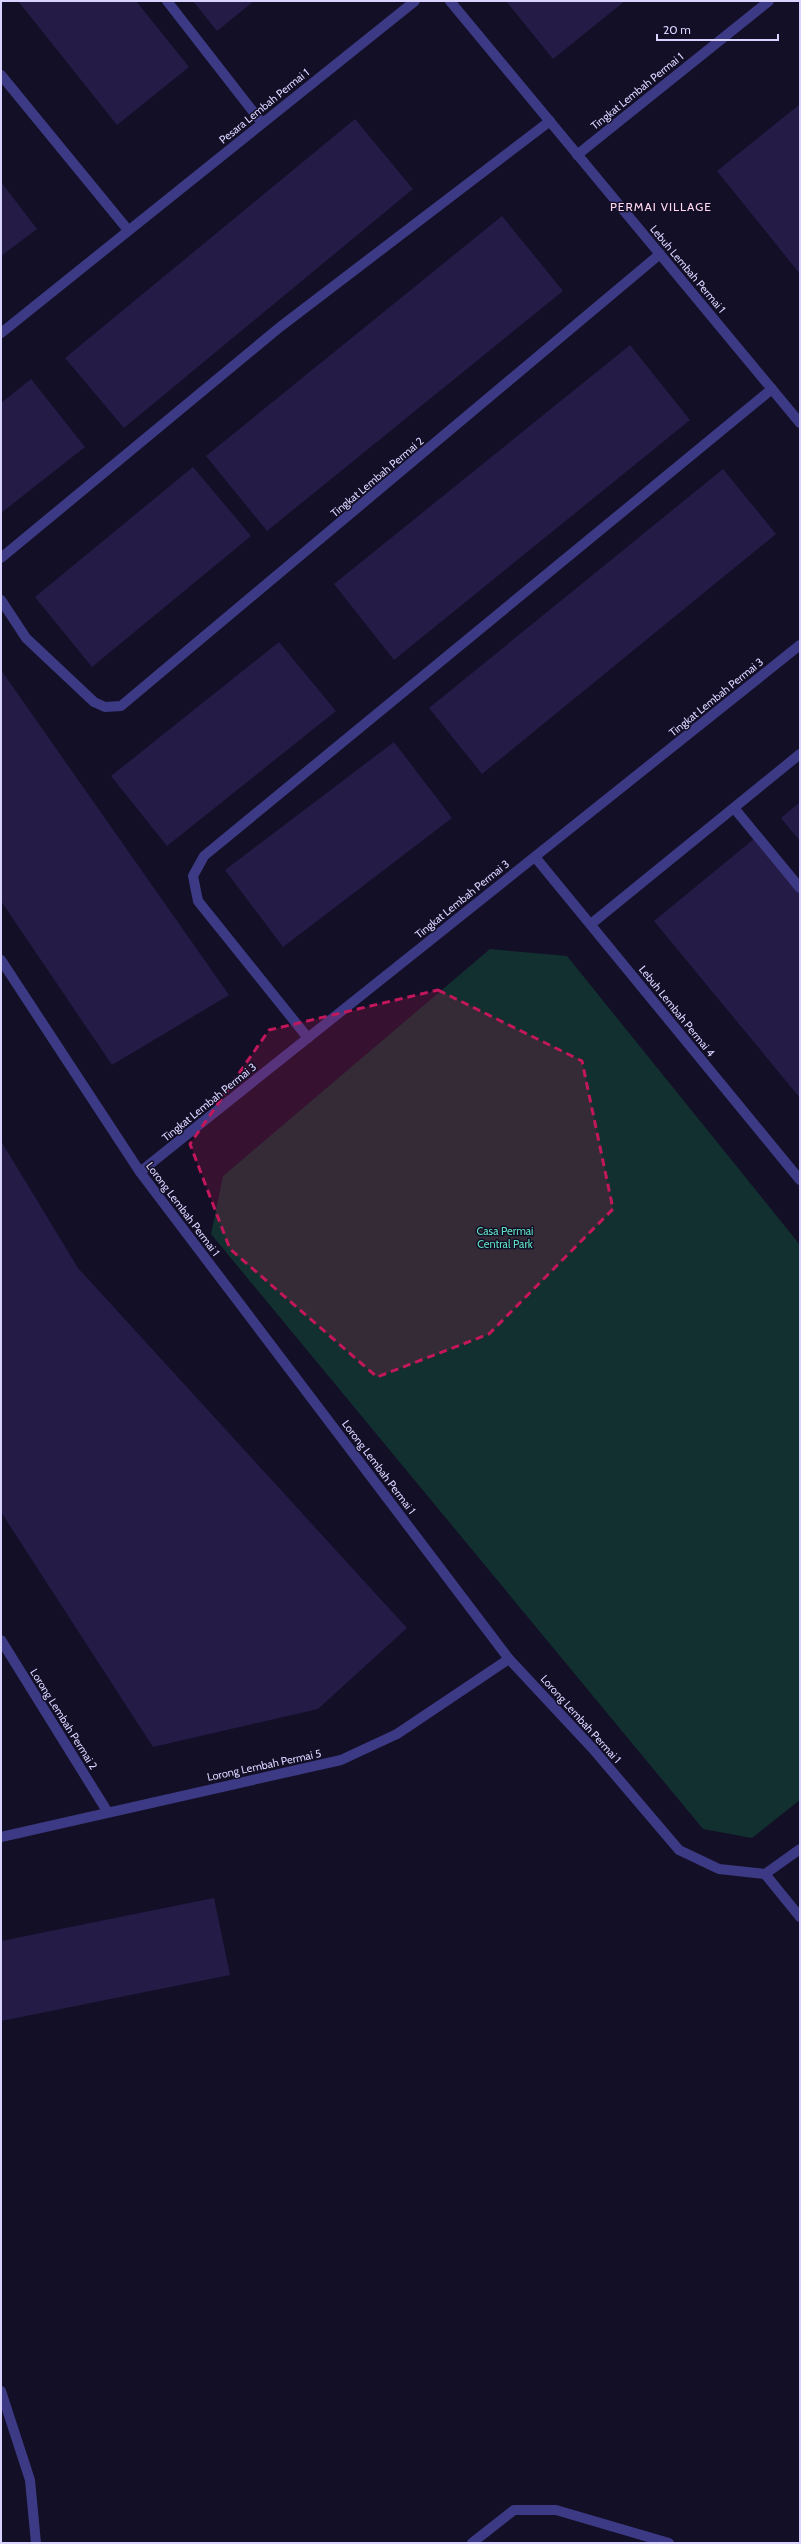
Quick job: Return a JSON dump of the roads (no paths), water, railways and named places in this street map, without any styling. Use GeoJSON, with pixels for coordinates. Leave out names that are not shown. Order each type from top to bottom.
{"type":"FeatureCollection","features":[{"type":"Feature","properties":{"kind":"street"},"geometry":{"type":"LineString","coordinates":[[167,1],[262,123]]}},
{"type":"Feature","properties":{"kind":"street","name":"Pesara Lembah Permai 1"},"geometry":{"type":"LineString","coordinates":[[1,333],[415,1]]}},
{"type":"Feature","properties":{"kind":"street","name":"Lebuh Lembah Permai 1"},"geometry":{"type":"LineString","coordinates":[[450,1],[800,423]]}},
{"type":"Feature","properties":{"kind":"street","name":"Tingkat Lembah Permai 1"},"geometry":{"type":"LineString","coordinates":[[577,155],[768,1]]}},
{"type":"Feature","properties":{"kind":"street"},"geometry":{"type":"LineString","coordinates":[[1,75],[128,230]]}},
{"type":"Feature","properties":{"kind":"street"},"geometry":{"type":"LineString","coordinates":[[1,558],[280,328],[550,121]]}},
{"type":"Feature","properties":{"kind":"street","name":"Tingkat Lembah Permai 2"},"geometry":{"type":"LineString","coordinates":[[1,600],[26,638],[94,702],[105,707],[121,706],[660,254]]}},
{"type":"Feature","properties":{"kind":"street"},"geometry":{"type":"LineString","coordinates":[[308,1038],[198,901],[193,876],[204,856],[772,389]]}},
{"type":"Feature","properties":{"kind":"street","name":"Tingkat Lembah Permai 3"},"geometry":{"type":"LineString","coordinates":[[140,1172],[800,645]]}},
{"type":"Feature","properties":{"kind":"street"},"geometry":{"type":"LineString","coordinates":[[591,924],[800,754]]}},
{"type":"Feature","properties":{"kind":"street"},"geometry":{"type":"LineString","coordinates":[[734,808],[800,888]]}},
{"type":"Feature","properties":{"kind":"street","name":"Lebuh Lembah Permai 4"},"geometry":{"type":"LineString","coordinates":[[535,857],[800,1180]]}},
{"type":"Feature","properties":{"kind":"street","name":"Lorong Lembah Permai 1"},"geometry":{"type":"LineString","coordinates":[[1,960],[140,1172],[509,1659],[593,1749],[679,1850],[719,1870],[765,1874]]}},
{"type":"Feature","properties":{"kind":"street","name":"Lorong Lembah Permai 2"},"geometry":{"type":"LineString","coordinates":[[1,1640],[107,1811]]}},
{"type":"Feature","properties":{"kind":"street","name":"Lorong Lembah Permai 5"},"geometry":{"type":"LineString","coordinates":[[1,1837],[107,1811],[341,1760],[397,1734],[509,1659]]}},
{"type":"Feature","properties":{"kind":"street"},"geometry":{"type":"LineString","coordinates":[[800,1848],[765,1874],[800,1917]]}},
{"type":"Feature","properties":{"kind":"street"},"geometry":{"type":"LineString","coordinates":[[1,2391],[30,2480],[36,2543]]}},
{"type":"Feature","properties":{"kind":"street"},"geometry":{"type":"LineString","coordinates":[[472,2543],[514,2510],[556,2510],[669,2543]]}},
{"type":"Feature","properties":{"kind":"district","name":"PERMAI VILLAGE"},"geometry":{"type":"Point","coordinates":[661,206]}},
{"type":"Feature","properties":{"kind":"park label","name":"Casa Permai Central Park"},"geometry":{"type":"Point","coordinates":[505,1237]}}]}
